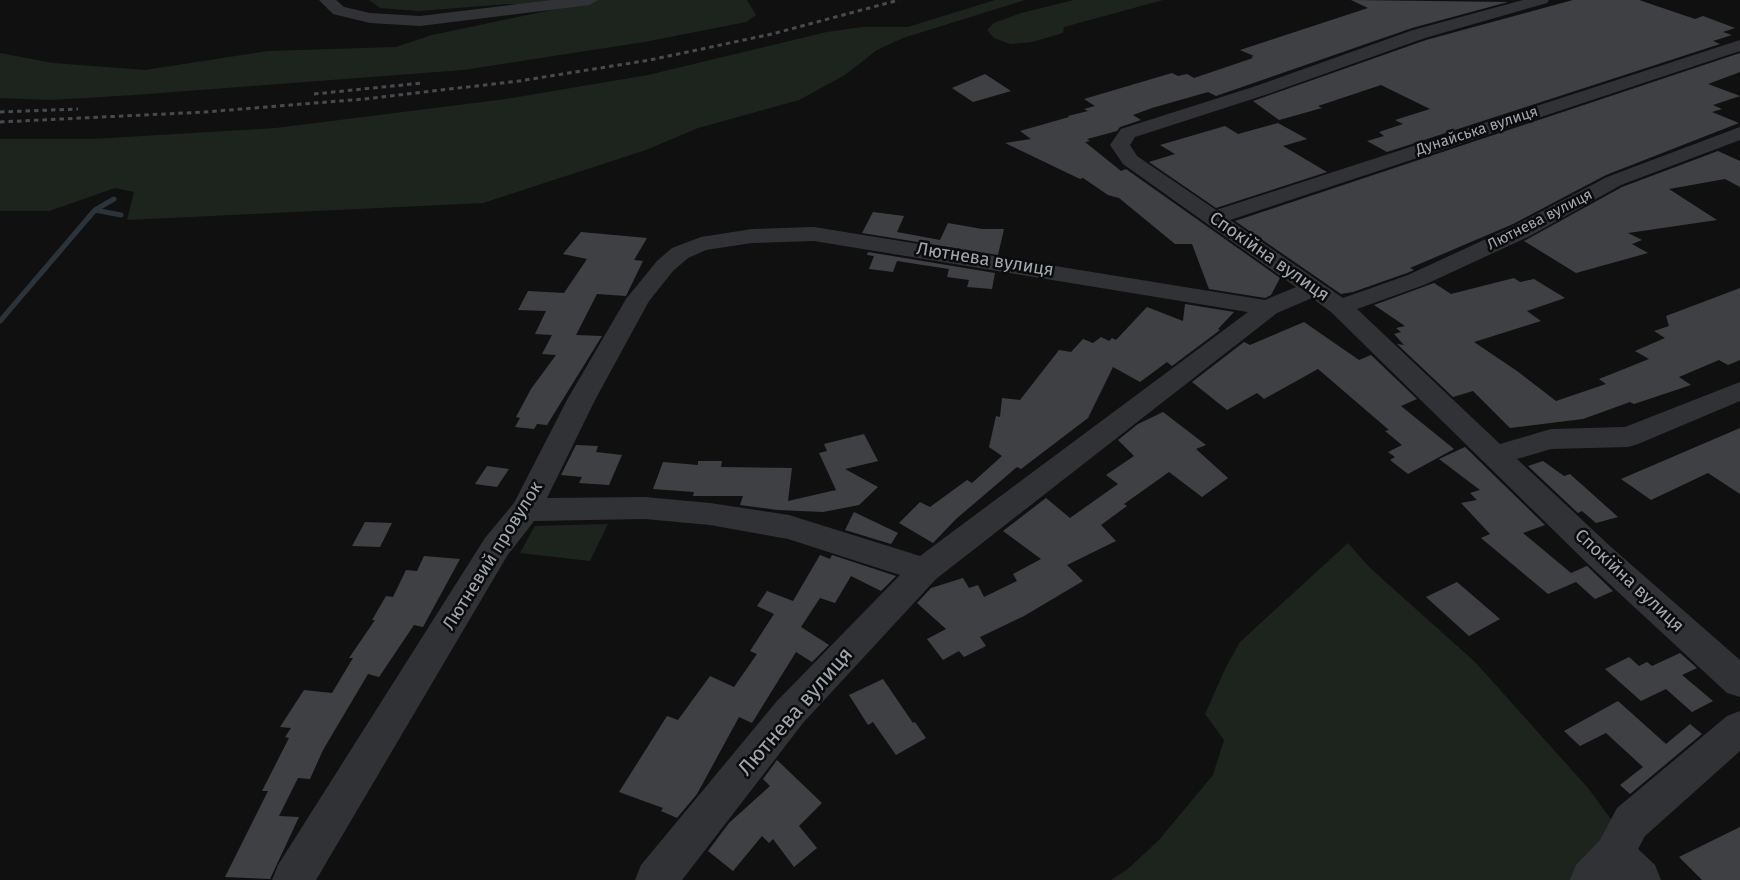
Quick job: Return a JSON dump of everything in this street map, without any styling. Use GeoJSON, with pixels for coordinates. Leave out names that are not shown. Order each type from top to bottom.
{"type":"FeatureCollection","features":[{"type":"Feature","properties":{"kind":"street"},"geometry":{"type":"LineString","coordinates":[[333,6],[370,18],[420,21],[590,0]]}},
{"type":"Feature","properties":{"kind":"street","name":"Спокійна вулиця"},"geometry":{"type":"LineString","coordinates":[[1541,0],[1419,34],[1262,90],[1128,134],[1120,145],[1130,159],[1340,307],[1600,556],[1740,682]]}},
{"type":"Feature","properties":{"kind":"street","name":"Дунайська вулиця"},"geometry":{"type":"LineString","coordinates":[[1215,218],[1740,45]]}},
{"type":"Feature","properties":{"kind":"street","name":"Лютнева вулиця"},"geometry":{"type":"LineString","coordinates":[[1340,307],[1416,280],[1522,231],[1614,182],[1740,133]]}},
{"type":"Feature","properties":{"kind":"street","name":"Лютнева вулиця"},"geometry":{"type":"LineString","coordinates":[[701,244],[752,236],[814,234],[1268,308]]}},
{"type":"Feature","properties":{"kind":"street","name":"Лютневий провулок"},"geometry":{"type":"LineString","coordinates":[[293,880],[496,547],[526,510],[581,400],[638,299],[664,266],[680,253],[701,244]]}},
{"type":"Feature","properties":{"kind":"street","name":"Лютнева вулиця"},"geometry":{"type":"LineString","coordinates":[[671,873],[790,712],[925,570],[1080,450],[1228,341],[1268,308],[1313,289]]}},
{"type":"Feature","properties":{"kind":"street"},"geometry":{"type":"LineString","coordinates":[[1496,455],[1551,439],[1628,437],[1740,391]]}},
{"type":"Feature","properties":{"kind":"street"},"geometry":{"type":"LineString","coordinates":[[526,510],[645,508],[710,514],[789,527],[925,570]]}},
{"type":"Feature","properties":{"kind":"street"},"geometry":{"type":"LineString","coordinates":[[1615,871],[1631,822],[1740,728]]}},
{"type":"Feature","properties":{"kind":"shaded area"},"geometry":{"type":"Polygon","coordinates":[[[369,0],[747,0],[756,15],[746,22],[644,42],[463,70],[134,95],[51,100],[0,98],[0,53],[53,63],[145,70],[268,51],[396,47],[432,35],[556,9],[509,4],[419,11],[380,8],[369,0]]]}},
{"type":"Feature","properties":{"kind":"shaded area"},"geometry":{"type":"Polygon","coordinates":[[[995,0],[1025,0],[903,38],[877,50],[845,75],[799,100],[698,128],[646,150],[483,203],[127,220],[134,192],[115,188],[49,211],[0,211],[0,139],[93,139],[276,128],[506,99],[648,75],[827,32],[862,27],[908,27],[995,0]]]}},
{"type":"Feature","properties":{"kind":"shaded area"},"geometry":{"type":"Polygon","coordinates":[[[1074,0],[1163,0],[1064,27],[1063,33],[1032,42],[1010,44],[994,38],[987,30],[994,23],[1021,13],[1074,0]]]}},
{"type":"Feature","properties":{"kind":"shaded area"},"geometry":{"type":"Polygon","coordinates":[[[608,524],[590,561],[520,553],[535,526],[608,524]]]}},
{"type":"Feature","properties":{"kind":"shaded area"},"geometry":{"type":"Polygon","coordinates":[[[1348,543],[1369,567],[1475,662],[1588,788],[1618,829],[1579,880],[1111,880],[1129,868],[1159,840],[1213,775],[1224,740],[1205,714],[1240,642],[1348,543]]]}},
{"type":"Feature","properties":{"kind":"building"},"geometry":{"type":"Polygon","coordinates":[[[1351,0],[1508,2],[1412,28],[1216,96],[1208,92],[1152,108],[1133,115],[1141,120],[1120,127],[1117,131],[1087,139],[1090,141],[1085,142],[1121,171],[1126,169],[1280,278],[1271,295],[1265,298],[1209,289],[1192,244],[1175,244],[1119,198],[1108,195],[1083,178],[1080,179],[1005,143],[1031,139],[1020,131],[1088,111],[1084,109],[1095,106],[1084,99],[1172,73],[1178,76],[1187,74],[1194,78],[1253,58],[1251,57],[1254,56],[1240,50],[1368,8],[1351,0]]]}},
{"type":"Feature","properties":{"kind":"building"},"geometry":{"type":"Polygon","coordinates":[[[1573,0],[1639,0],[1695,19],[1703,16],[1735,28],[1723,32],[1732,35],[1713,41],[1720,44],[1387,152],[1367,141],[1384,136],[1379,132],[1403,124],[1395,120],[1430,109],[1381,85],[1318,106],[1322,108],[1279,120],[1253,101],[1426,40],[1573,0]]]}},
{"type":"Feature","properties":{"kind":"building"},"geometry":{"type":"Polygon","coordinates":[[[1740,53],[1740,72],[1708,84],[1740,96],[1713,105],[1722,109],[1712,112],[1739,123],[1606,175],[1513,224],[1410,268],[1414,270],[1353,292],[1341,294],[1235,221],[1740,53]]]}},
{"type":"Feature","properties":{"kind":"building"},"geometry":{"type":"Polygon","coordinates":[[[985,74],[1011,91],[973,102],[952,88],[985,74]]]}},
{"type":"Feature","properties":{"kind":"building"},"geometry":{"type":"Polygon","coordinates":[[[1278,123],[1307,139],[1283,146],[1327,172],[1216,208],[1149,162],[1175,154],[1160,145],[1225,126],[1238,134],[1278,123]]]}},
{"type":"Feature","properties":{"kind":"building"},"geometry":{"type":"Polygon","coordinates":[[[1718,151],[1740,161],[1740,187],[1725,179],[1669,189],[1717,220],[1628,233],[1642,240],[1632,244],[1648,253],[1576,273],[1524,241],[1622,187],[1718,151]]]}},
{"type":"Feature","properties":{"kind":"building"},"geometry":{"type":"Polygon","coordinates":[[[873,212],[904,216],[897,232],[940,240],[948,223],[982,229],[1004,229],[998,255],[862,233],[873,212]]]}},
{"type":"Feature","properties":{"kind":"building"},"geometry":{"type":"Polygon","coordinates":[[[581,232],[647,238],[634,260],[643,261],[626,296],[597,294],[576,335],[602,336],[547,425],[537,424],[534,429],[515,427],[520,418],[516,417],[531,389],[556,355],[542,354],[552,335],[535,334],[546,311],[518,310],[528,291],[564,293],[587,259],[563,254],[581,232]]]}},
{"type":"Feature","properties":{"kind":"building"},"geometry":{"type":"Polygon","coordinates":[[[868,252],[995,273],[992,289],[967,287],[969,280],[947,277],[949,269],[897,261],[893,272],[869,269],[874,256],[867,255],[868,252]]]}},
{"type":"Feature","properties":{"kind":"building"},"geometry":{"type":"Polygon","coordinates":[[[1514,278],[1520,282],[1534,279],[1565,298],[1527,311],[1541,321],[1474,342],[1556,401],[1606,384],[1599,379],[1649,359],[1635,351],[1665,338],[1654,331],[1669,326],[1666,316],[1740,288],[1740,360],[1728,365],[1719,360],[1679,377],[1691,385],[1634,404],[1630,402],[1583,419],[1510,428],[1473,391],[1453,397],[1397,344],[1404,345],[1394,334],[1401,332],[1396,328],[1405,326],[1374,305],[1434,283],[1451,294],[1514,278]]]}},
{"type":"Feature","properties":{"kind":"building"},"geometry":{"type":"Polygon","coordinates":[[[1185,304],[1234,312],[1218,329],[1220,330],[1172,366],[1167,362],[1140,382],[1113,367],[1088,418],[1021,469],[1017,467],[956,519],[933,543],[899,523],[920,502],[930,507],[967,480],[972,483],[1002,456],[989,447],[996,416],[1000,417],[1002,398],[1020,400],[1059,350],[1071,352],[1083,339],[1093,343],[1101,337],[1109,341],[1112,338],[1116,340],[1147,307],[1183,321],[1185,304]]]}},
{"type":"Feature","properties":{"kind":"building"},"geometry":{"type":"Polygon","coordinates":[[[1304,322],[1359,360],[1371,355],[1417,399],[1401,406],[1454,449],[1408,474],[1390,460],[1395,457],[1388,452],[1402,445],[1385,431],[1389,430],[1318,369],[1264,399],[1257,393],[1227,410],[1192,382],[1244,342],[1250,345],[1304,322]]]}},
{"type":"Feature","properties":{"kind":"building"},"geometry":{"type":"Polygon","coordinates":[[[1163,412],[1206,445],[1196,449],[1228,478],[1202,497],[1169,472],[1124,504],[1127,506],[1101,525],[1116,541],[1067,565],[1083,581],[1024,616],[980,637],[986,646],[964,657],[959,651],[943,660],[927,639],[946,629],[917,603],[931,588],[963,578],[969,588],[978,585],[984,597],[1017,581],[1013,574],[1041,559],[1003,531],[1046,498],[1070,518],[1118,484],[1106,475],[1134,456],[1118,440],[1138,424],[1163,412]]]}},
{"type":"Feature","properties":{"kind":"building"},"geometry":{"type":"Polygon","coordinates":[[[1740,428],[1740,494],[1708,473],[1651,500],[1621,479],[1740,428]]]}},
{"type":"Feature","properties":{"kind":"building"},"geometry":{"type":"Polygon","coordinates":[[[864,434],[878,461],[845,469],[878,487],[859,505],[823,512],[778,510],[740,505],[743,496],[693,496],[694,492],[653,489],[663,462],[698,465],[698,461],[722,461],[721,467],[792,468],[788,501],[836,490],[819,453],[827,451],[824,444],[864,434]]]}},
{"type":"Feature","properties":{"kind":"building"},"geometry":{"type":"Polygon","coordinates":[[[576,445],[598,446],[596,452],[622,455],[609,485],[579,483],[582,477],[561,475],[576,445]]]}},
{"type":"Feature","properties":{"kind":"building"},"geometry":{"type":"Polygon","coordinates":[[[1465,447],[1545,525],[1523,533],[1571,573],[1587,566],[1613,591],[1595,599],[1576,582],[1548,594],[1481,538],[1490,534],[1461,503],[1477,500],[1470,493],[1480,490],[1439,459],[1465,447]]]}},
{"type":"Feature","properties":{"kind":"building"},"geometry":{"type":"Polygon","coordinates":[[[1543,461],[1564,476],[1570,474],[1618,517],[1596,523],[1582,511],[1578,513],[1528,466],[1543,461]]]}},
{"type":"Feature","properties":{"kind":"building"},"geometry":{"type":"Polygon","coordinates":[[[487,466],[509,469],[497,487],[475,484],[487,466]]]}},
{"type":"Feature","properties":{"kind":"building"},"geometry":{"type":"Polygon","coordinates":[[[854,512],[898,533],[891,544],[845,530],[854,512]]]}},
{"type":"Feature","properties":{"kind":"building"},"geometry":{"type":"Polygon","coordinates":[[[365,522],[392,523],[380,547],[352,546],[365,522]]]}},
{"type":"Feature","properties":{"kind":"building"},"geometry":{"type":"Polygon","coordinates":[[[820,555],[830,559],[832,555],[896,576],[881,591],[851,576],[835,603],[820,598],[801,627],[829,645],[812,662],[796,652],[752,723],[739,717],[697,794],[677,818],[661,811],[663,808],[619,792],[667,716],[678,720],[710,676],[734,687],[757,654],[750,651],[774,614],[757,606],[767,591],[793,601],[820,555]]]}},
{"type":"Feature","properties":{"kind":"building"},"geometry":{"type":"Polygon","coordinates":[[[424,556],[460,559],[423,627],[414,625],[379,677],[368,674],[323,750],[310,779],[298,778],[279,816],[299,817],[270,879],[225,877],[268,791],[262,791],[289,738],[285,737],[291,728],[280,727],[304,690],[332,693],[353,658],[349,658],[375,620],[372,620],[386,596],[393,597],[406,570],[417,571],[424,556]]]}},
{"type":"Feature","properties":{"kind":"building"},"geometry":{"type":"Polygon","coordinates":[[[1457,582],[1500,619],[1469,636],[1426,597],[1457,582]]]}},
{"type":"Feature","properties":{"kind":"building"},"geometry":{"type":"Polygon","coordinates":[[[1680,653],[1697,668],[1682,675],[1713,701],[1692,712],[1666,689],[1641,701],[1605,669],[1629,657],[1639,666],[1647,662],[1652,666],[1680,653]]]}},
{"type":"Feature","properties":{"kind":"building"},"geometry":{"type":"Polygon","coordinates":[[[883,679],[926,738],[896,755],[873,722],[868,725],[849,695],[883,679]]]}},
{"type":"Feature","properties":{"kind":"building"},"geometry":{"type":"Polygon","coordinates":[[[1618,701],[1666,744],[1690,724],[1702,734],[1630,794],[1620,785],[1643,767],[1606,733],[1580,746],[1564,731],[1618,701]]]}},
{"type":"Feature","properties":{"kind":"building"},"geometry":{"type":"Polygon","coordinates":[[[777,760],[822,803],[799,826],[817,848],[794,867],[773,839],[769,843],[762,836],[733,871],[708,851],[729,823],[770,786],[763,779],[777,760]]]}},
{"type":"Feature","properties":{"kind":"building"},"geometry":{"type":"Polygon","coordinates":[[[1740,827],[1740,880],[1702,880],[1679,857],[1740,827]]]}},
{"type":"Feature","properties":{"kind":"waterway"},"geometry":{"type":"LineString","coordinates":[[95,210],[114,199]]}},
{"type":"Feature","properties":{"kind":"waterway"},"geometry":{"type":"LineString","coordinates":[[0,321],[95,210]]}},
{"type":"Feature","properties":{"kind":"waterway"},"geometry":{"type":"LineString","coordinates":[[95,210],[121,215]]}},
{"type":"Feature","properties":{"kind":"railway"},"geometry":{"type":"LineString","coordinates":[[0,122],[205,112],[364,99],[519,81],[650,60],[772,34],[899,0]]}},
{"type":"Feature","properties":{"kind":"railway"},"geometry":{"type":"LineString","coordinates":[[314,94],[422,83]]}},
{"type":"Feature","properties":{"kind":"railway"},"geometry":{"type":"LineString","coordinates":[[0,112],[78,109]]}}]}
